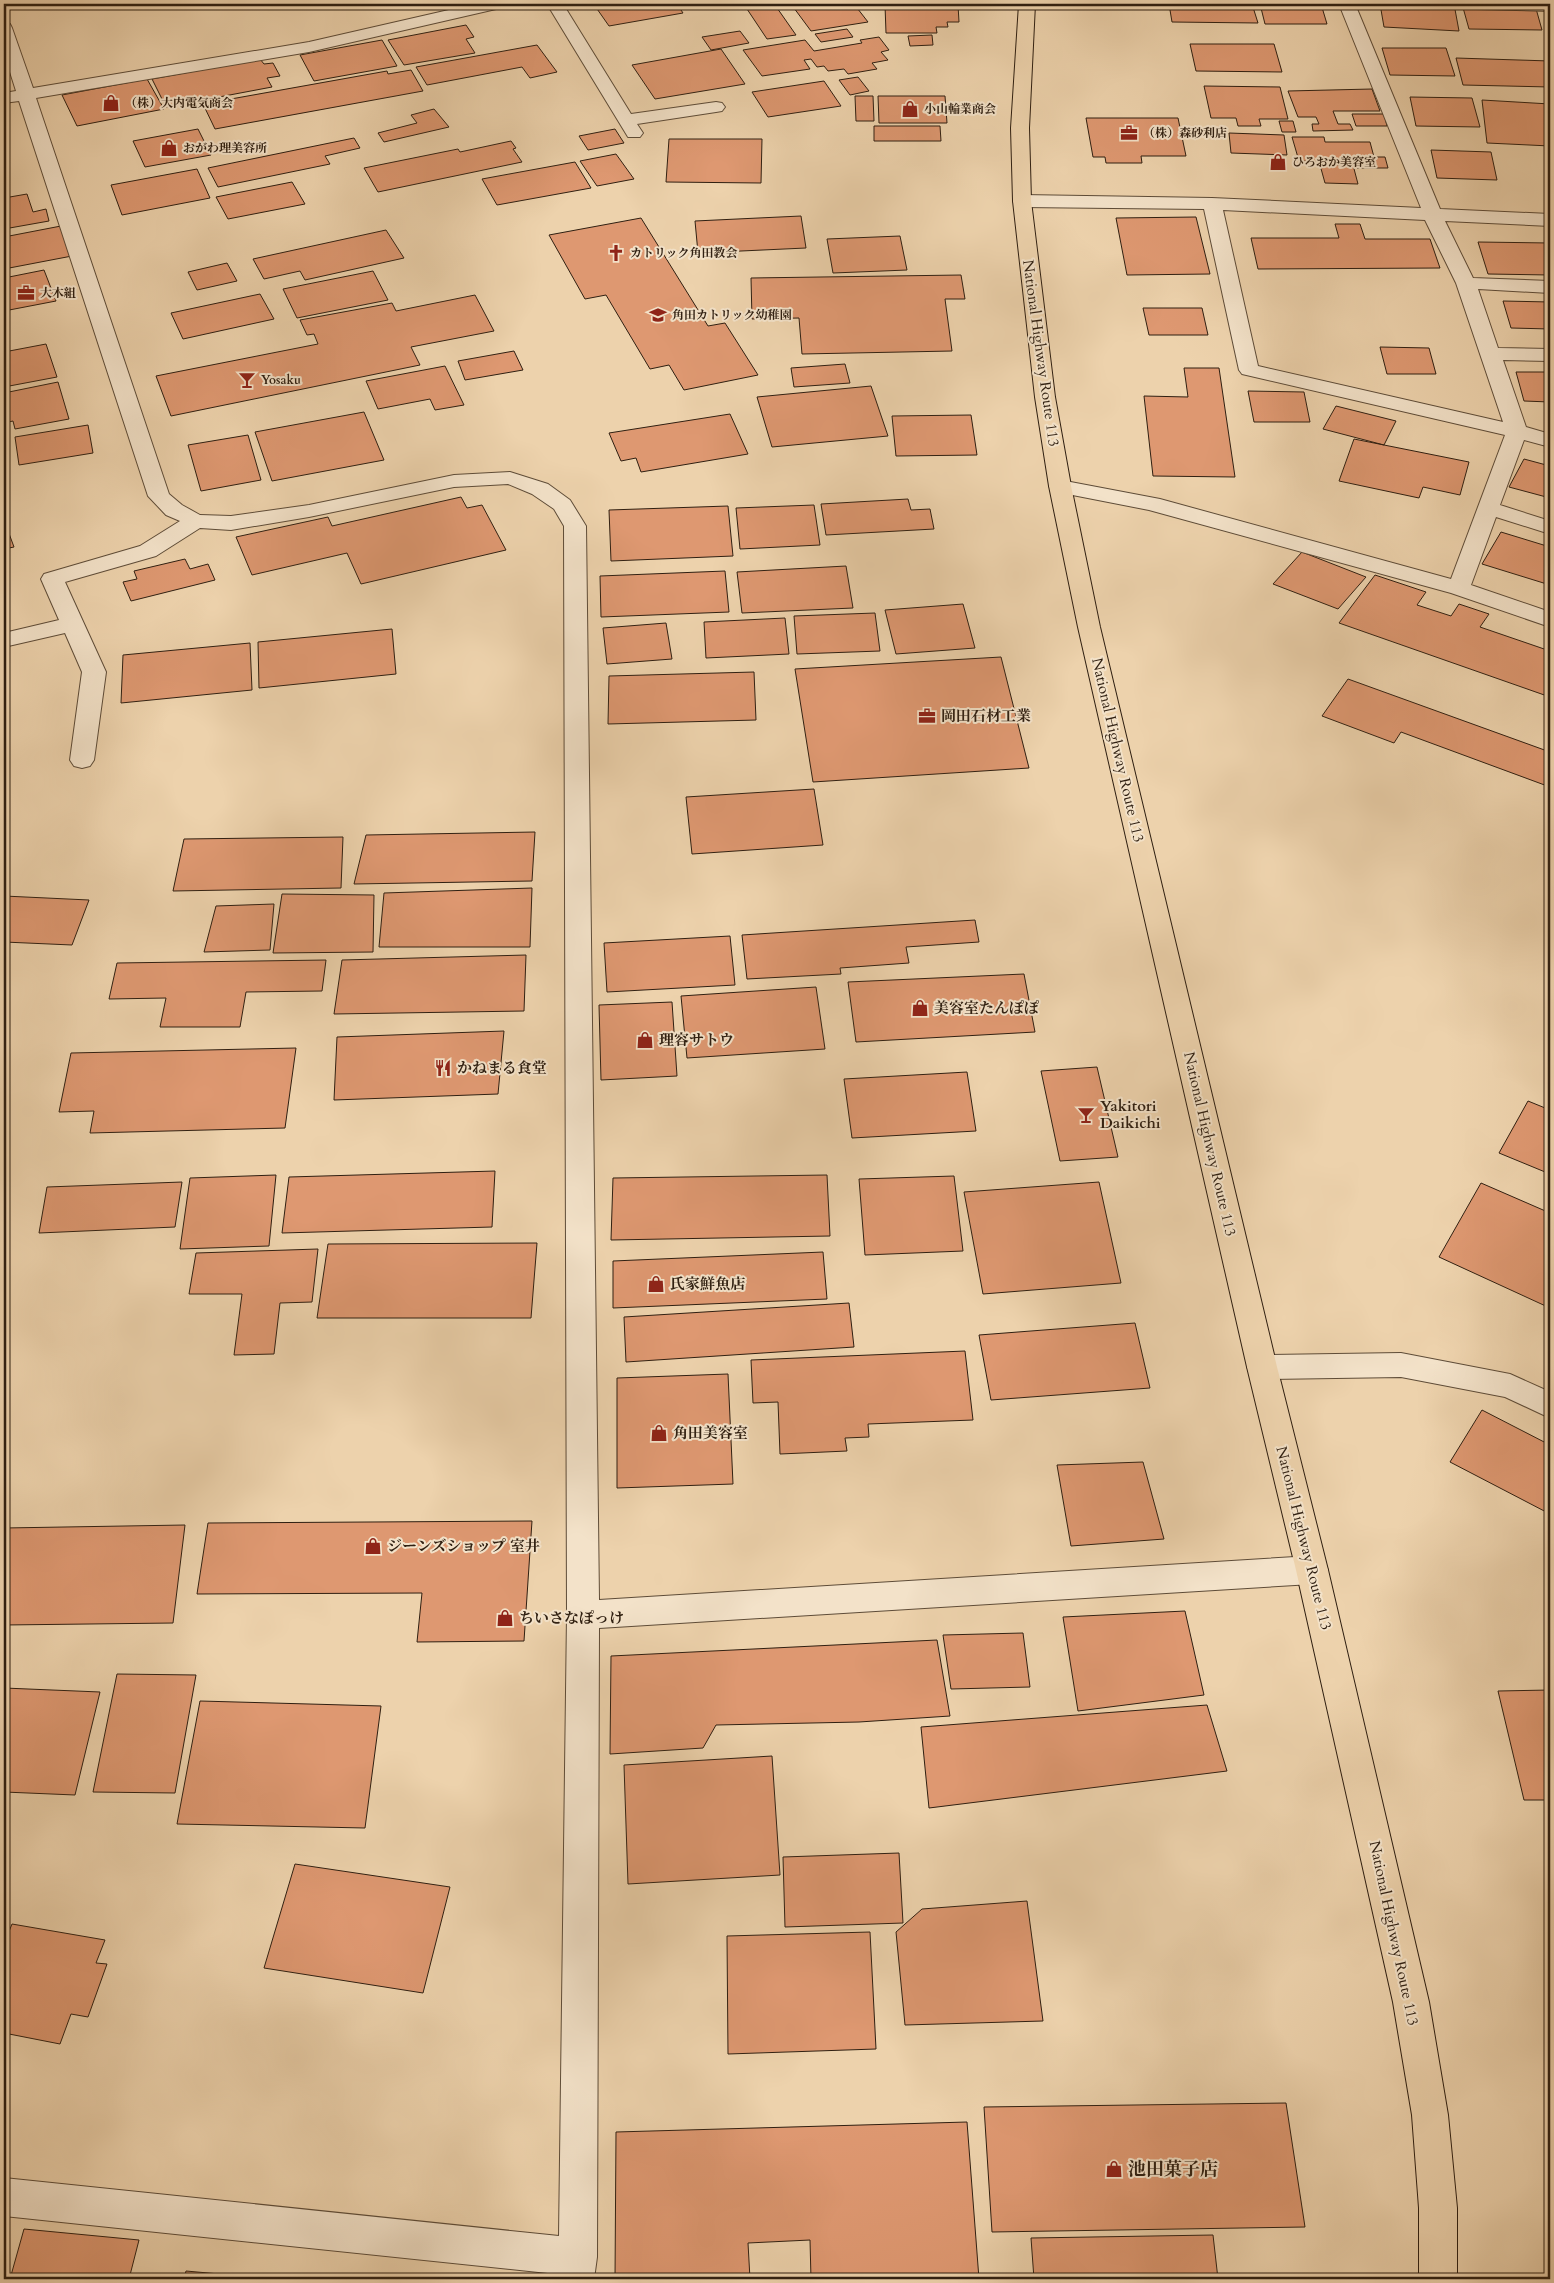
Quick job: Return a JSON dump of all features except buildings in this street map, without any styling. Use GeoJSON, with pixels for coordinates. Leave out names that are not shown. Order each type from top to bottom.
{"type":"FeatureCollection","features":[{"type":"Feature","properties":{"kind":"highway","name":"National Highway Route 113"},"geometry":{"type":"LineString","coordinates":[[1028,4],[1020,128],[1022,201],[1044,397],[1060,486],[1090,627],[1262,1366],[1312,1570],[1411,2002],[1430,2115],[1438,2208],[1438,2279]]}},
{"type":"Feature","properties":{"kind":"street"},"geometry":{"type":"LineString","coordinates":[[4,98],[309,47],[496,4]]}},
{"type":"Feature","properties":{"kind":"street"},"geometry":{"type":"LineString","coordinates":[[555,4],[630,126],[716,107]]}},
{"type":"Feature","properties":{"kind":"street"},"geometry":{"type":"LineString","coordinates":[[1347,4],[1433,216],[1466,283],[1517,431],[1459,588]]}},
{"type":"Feature","properties":{"kind":"street"},"geometry":{"type":"LineString","coordinates":[[1477,4],[1550,6]]}},
{"type":"Feature","properties":{"kind":"street"},"geometry":{"type":"LineString","coordinates":[[4,28],[159,496],[174,510],[196,521],[231,523],[309,511],[454,481],[510,478],[540,489],[562,505],[575,526],[583,1615],[577,2268],[4,2198]]}},
{"type":"Feature","properties":{"kind":"street"},"geometry":{"type":"LineString","coordinates":[[1022,201],[1212,204],[1433,216],[1550,220]]}},
{"type":"Feature","properties":{"kind":"street"},"geometry":{"type":"LineString","coordinates":[[1212,204],[1249,370],[1517,431],[1550,441]]}},
{"type":"Feature","properties":{"kind":"street"},"geometry":{"type":"LineString","coordinates":[[1466,283],[1550,287]]}},
{"type":"Feature","properties":{"kind":"street"},"geometry":{"type":"LineString","coordinates":[[1491,354],[1550,356]]}},
{"type":"Feature","properties":{"kind":"street"},"geometry":{"type":"LineString","coordinates":[[1517,431],[1550,432]]}},
{"type":"Feature","properties":{"kind":"street"},"geometry":{"type":"LineString","coordinates":[[1060,486],[1152,504],[1459,588],[1550,620]]}},
{"type":"Feature","properties":{"kind":"street"},"geometry":{"type":"LineString","coordinates":[[1489,508],[1550,528]]}},
{"type":"Feature","properties":{"kind":"street"},"geometry":{"type":"LineString","coordinates":[[82,760],[94,672],[52,579],[148,551],[196,521]]}},
{"type":"Feature","properties":{"kind":"street"},"geometry":{"type":"LineString","coordinates":[[4,640],[72,624]]}},
{"type":"Feature","properties":{"kind":"street"},"geometry":{"type":"LineString","coordinates":[[1262,1366],[1401,1365],[1510,1386],[1550,1406]]}},
{"type":"Feature","properties":{"kind":"street"},"geometry":{"type":"LineString","coordinates":[[583,1615],[1312,1570]]}},
{"type":"Feature","properties":{"kind":"place","name":"（株）大内電気商会"},"geometry":{"type":"Point","coordinates":[111,103]}},
{"type":"Feature","properties":{"kind":"place","name":"小山輪業商会"},"geometry":{"type":"Point","coordinates":[910,109]}},
{"type":"Feature","properties":{"kind":"place","name":"（株）森砂利店"},"geometry":{"type":"Point","coordinates":[1129,133]}},
{"type":"Feature","properties":{"kind":"place","name":"おがわ理美容所"},"geometry":{"type":"Point","coordinates":[169,148]}},
{"type":"Feature","properties":{"kind":"place","name":"ひろおか美容室"},"geometry":{"type":"Point","coordinates":[1278,162]}},
{"type":"Feature","properties":{"kind":"place","name":"カトリック角田教会"},"geometry":{"type":"Point","coordinates":[616,253]}},
{"type":"Feature","properties":{"kind":"place","name":"大木組"},"geometry":{"type":"Point","coordinates":[26,293]}},
{"type":"Feature","properties":{"kind":"place","name":"角田カトリック幼稚園"},"geometry":{"type":"Point","coordinates":[658,315]}},
{"type":"Feature","properties":{"kind":"place","name":"Yosaku"},"geometry":{"type":"Point","coordinates":[247,380]}},
{"type":"Feature","properties":{"kind":"place","name":"岡田石材工業"},"geometry":{"type":"Point","coordinates":[927,716]}},
{"type":"Feature","properties":{"kind":"place","name":"美容室たんぽぽ"},"geometry":{"type":"Point","coordinates":[920,1008]}},
{"type":"Feature","properties":{"kind":"place","name":"理容サトウ"},"geometry":{"type":"Point","coordinates":[645,1040]}},
{"type":"Feature","properties":{"kind":"place","name":"かねまる食堂"},"geometry":{"type":"Point","coordinates":[443,1068]}},
{"type":"Feature","properties":{"kind":"place","name":"Yakitori Daikichi"},"geometry":{"type":"Point","coordinates":[1086,1115]}},
{"type":"Feature","properties":{"kind":"place","name":"氏家鮮魚店"},"geometry":{"type":"Point","coordinates":[656,1284]}},
{"type":"Feature","properties":{"kind":"place","name":"角田美容室"},"geometry":{"type":"Point","coordinates":[659,1433]}},
{"type":"Feature","properties":{"kind":"place","name":"ジーンズショップ 室井"},"geometry":{"type":"Point","coordinates":[373,1546]}},
{"type":"Feature","properties":{"kind":"place","name":"ちいさなぽっけ"},"geometry":{"type":"Point","coordinates":[505,1618]}},
{"type":"Feature","properties":{"kind":"place","name":"池田菓子店"},"geometry":{"type":"Point","coordinates":[1114,2169]}}]}
